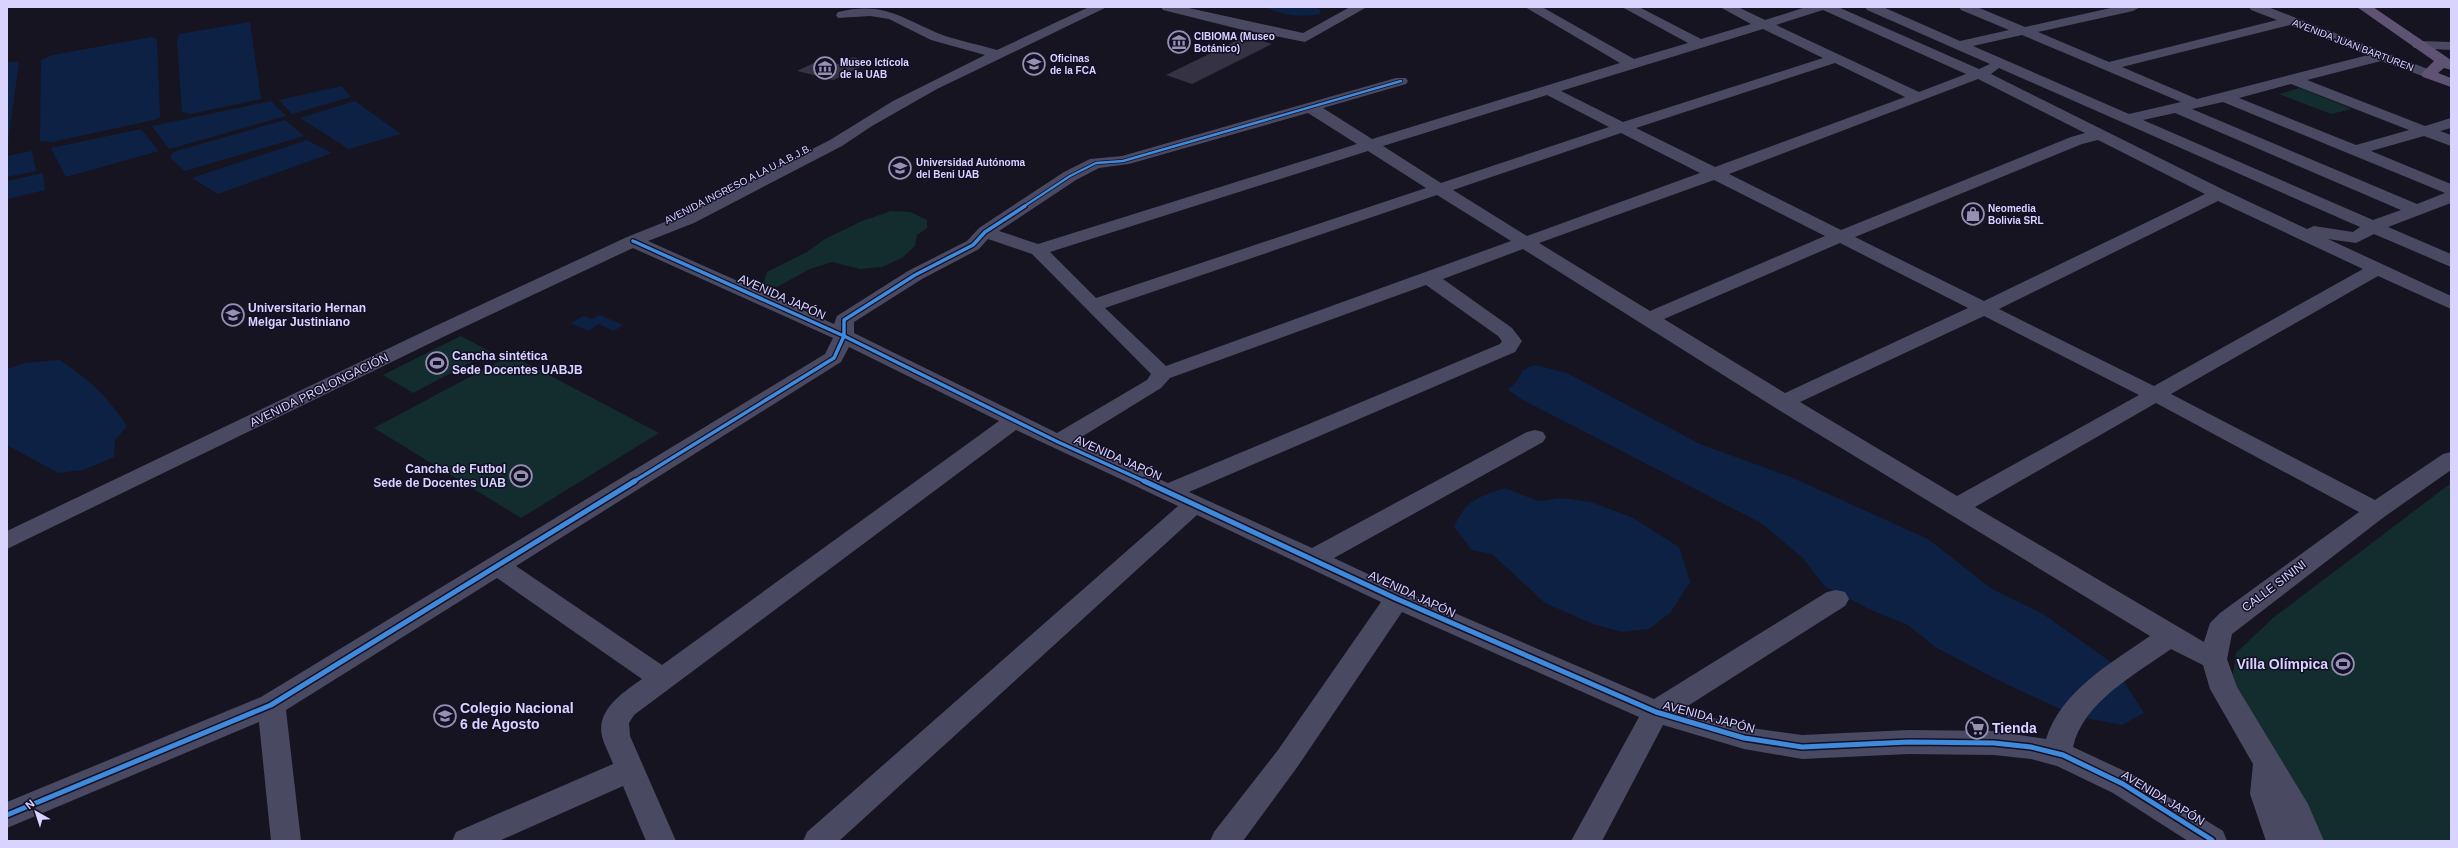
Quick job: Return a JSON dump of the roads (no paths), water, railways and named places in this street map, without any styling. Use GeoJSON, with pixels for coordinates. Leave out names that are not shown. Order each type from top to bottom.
{"type":"FeatureCollection","features":[{"type":"Feature","properties":{"kind":"main road"},"geometry":{"type":"LineString","coordinates":[[2364,7],[2447,64],[2429,73]]}},
{"type":"Feature","properties":{"kind":"main road","name":"AVENIDA JUAN BARTUREN"},"geometry":{"type":"LineString","coordinates":[[2429,73],[2451,79]]}},
{"type":"Feature","properties":{"kind":"main road","name":"AVENIDA JUAN BARTUREN"},"geometry":{"type":"LineString","coordinates":[[2429,73],[2451,83]]}},
{"type":"Feature","properties":{"kind":"street","name":"AVENIDA INGRESO A LA U.A.B.J.B."},"geometry":{"type":"LineString","coordinates":[[633,241],[688,219],[836,143],[859,127],[936,86],[1100,7]]}},
{"type":"Feature","properties":{"kind":"street"},"geometry":{"type":"LineString","coordinates":[[1168,7],[1239,25],[1305,38],[1360,7]]}},
{"type":"Feature","properties":{"kind":"street"},"geometry":{"type":"LineString","coordinates":[[1532,7],[1634,65]]}},
{"type":"Feature","properties":{"kind":"street"},"geometry":{"type":"LineString","coordinates":[[1629,7],[1701,44]]}},
{"type":"Feature","properties":{"kind":"street"},"geometry":{"type":"LineString","coordinates":[[1727,7],[1918,97]]}},
{"type":"Feature","properties":{"kind":"street"},"geometry":{"type":"LineString","coordinates":[[1038,250],[1369,145],[1550,91],[1820,7]]}},
{"type":"Feature","properties":{"kind":"street"},"geometry":{"type":"LineString","coordinates":[[1827,7],[1979,74],[2218,194],[2451,303]]}},
{"type":"Feature","properties":{"kind":"street"},"geometry":{"type":"LineString","coordinates":[[1872,7],[2451,261]]}},
{"type":"Feature","properties":{"kind":"street"},"geometry":{"type":"LineString","coordinates":[[1966,7],[2195,104]]}},
{"type":"Feature","properties":{"kind":"street"},"geometry":{"type":"LineString","coordinates":[[1960,45],[2133,7]]}},
{"type":"Feature","properties":{"kind":"street","name":"AVENIDA JUAN BARTUREN"},"geometry":{"type":"LineString","coordinates":[[2256,7],[2429,73]]}},
{"type":"Feature","properties":{"kind":"street","name":"AVENIDA JUAN BARTUREN"},"geometry":{"type":"LineString","coordinates":[[2267,7],[2429,73]]}},
{"type":"Feature","properties":{"kind":"street"},"geometry":{"type":"LineString","coordinates":[[843,15],[870,12],[893,16],[936,37],[1000,55]]}},
{"type":"Feature","properties":{"kind":"street"},"geometry":{"type":"LineString","coordinates":[[2108,66],[2290,21]]}},
{"type":"Feature","properties":{"kind":"street"},"geometry":{"type":"LineString","coordinates":[[2419,45],[2451,46]]}},
{"type":"Feature","properties":{"kind":"street"},"geometry":{"type":"LineString","coordinates":[[2129,119],[2224,98],[2382,56]]}},
{"type":"Feature","properties":{"kind":"street"},"geometry":{"type":"LineString","coordinates":[[1092,306],[1623,127],[1837,58]]}},
{"type":"Feature","properties":{"kind":"street"},"geometry":{"type":"LineString","coordinates":[[1058,442],[1154,384],[1163,374],[1524,244],[1918,97],[2002,64]]}},
{"type":"Feature","properties":{"kind":"street"},"geometry":{"type":"LineString","coordinates":[[2293,80],[2451,141]]}},
{"type":"Feature","properties":{"kind":"street"},"geometry":{"type":"LineString","coordinates":[[7,815],[271,705],[834,358],[844,336],[844,320],[916,275],[973,245],[985,232],[1070,176],[1096,163],[1122,161],[1401,81]]}},
{"type":"Feature","properties":{"kind":"street"},"geometry":{"type":"LineString","coordinates":[[1550,91],[1716,173],[1838,237],[2154,394],[2376,511]]}},
{"type":"Feature","properties":{"kind":"street"},"geometry":{"type":"LineString","coordinates":[[2224,98],[2451,190]]}},
{"type":"Feature","properties":{"kind":"street"},"geometry":{"type":"LineString","coordinates":[[1310,107],[1524,244],[1782,402],[1958,506],[2169,636],[2214,659]]}},
{"type":"Feature","properties":{"kind":"street"},"geometry":{"type":"LineString","coordinates":[[2177,108],[2414,210]]}},
{"type":"Feature","properties":{"kind":"street"},"geometry":{"type":"LineString","coordinates":[[2355,151],[2451,123]]}},
{"type":"Feature","properties":{"kind":"street"},"geometry":{"type":"LineString","coordinates":[[1648,319],[1838,237],[2077,140],[2099,135]]}},
{"type":"Feature","properties":{"kind":"street"},"geometry":{"type":"LineString","coordinates":[[1782,402],[1982,308],[2050,278],[2218,194]]}},
{"type":"Feature","properties":{"kind":"street"},"geometry":{"type":"LineString","coordinates":[[2286,226],[2356,238],[2372,227],[2451,197]]}},
{"type":"Feature","properties":{"kind":"street"},"geometry":{"type":"LineString","coordinates":[[985,232],[1038,250],[1092,306],[1163,374]]}},
{"type":"Feature","properties":{"kind":"street"},"geometry":{"type":"LineString","coordinates":[[2356,238],[2376,269]]}},
{"type":"Feature","properties":{"kind":"street","name":"AVENIDA JAPÓN"},"geometry":{"type":"LineString","coordinates":[[633,241],[844,336],[1058,442],[1313,558],[1397,599],[1656,712],[1744,738],[1802,748],[1909,742],[1994,743],[2030,747],[2057,754],[2122,784],[2214,841]]}},
{"type":"Feature","properties":{"kind":"street","name":"AVENIDA PROLONGACIÓN"},"geometry":{"type":"LineString","coordinates":[[7,541],[633,241]]}},
{"type":"Feature","properties":{"kind":"street"},"geometry":{"type":"LineString","coordinates":[[1958,506],[2376,269]]}},
{"type":"Feature","properties":{"kind":"street"},"geometry":{"type":"LineString","coordinates":[[1168,492],[1508,348],[1512,341],[1505,332],[1429,278]]}},
{"type":"Feature","properties":{"kind":"street"},"geometry":{"type":"LineString","coordinates":[[661,841],[616,736],[615,723],[624,707],[1014,420]]}},
{"type":"Feature","properties":{"kind":"street"},"geometry":{"type":"LineString","coordinates":[[1313,558],[1535,437]]}},
{"type":"Feature","properties":{"kind":"street","name":"CALLE SININI"},"geometry":{"type":"LineString","coordinates":[[2309,841],[2297,813],[2224,689],[2214,659],[2219,630],[2228,620],[2376,511],[2451,459]]}},
{"type":"Feature","properties":{"kind":"street"},"geometry":{"type":"LineString","coordinates":[[818,841],[1195,504]]}},
{"type":"Feature","properties":{"kind":"street"},"geometry":{"type":"LineString","coordinates":[[498,566],[662,679]]}},
{"type":"Feature","properties":{"kind":"street"},"geometry":{"type":"LineString","coordinates":[[1225,841],[1288,758],[1397,599]]}},
{"type":"Feature","properties":{"kind":"street"},"geometry":{"type":"LineString","coordinates":[[1586,841],[1656,712],[1836,599]]}},
{"type":"Feature","properties":{"kind":"street"},"geometry":{"type":"LineString","coordinates":[[2057,754],[2065,727],[2080,707],[2106,683],[2169,636]]}},
{"type":"Feature","properties":{"kind":"street"},"geometry":{"type":"LineString","coordinates":[[271,705],[286,841]]}},
{"type":"Feature","properties":{"kind":"street"},"geometry":{"type":"LineString","coordinates":[[2267,764],[2265,794],[2281,841]]}},
{"type":"Feature","properties":{"kind":"street"},"geometry":{"type":"LineString","coordinates":[[467,841],[630,770]]}},
{"type":"Feature","properties":{"kind":"water"},"geometry":{"type":"Polygon","coordinates":[[[1316,7],[1320,10],[1320,14],[1293,15],[1280,13],[1267,8],[1316,7]]]}},
{"type":"Feature","properties":{"kind":"water"},"geometry":{"type":"Polygon","coordinates":[[[250,22],[261,99],[190,114],[182,112],[177,42],[179,34],[250,22]]]}},
{"type":"Feature","properties":{"kind":"water"},"geometry":{"type":"Polygon","coordinates":[[[152,37],[157,39],[160,117],[154,120],[52,142],[40,141],[41,60],[52,55],[152,37]]]}},
{"type":"Feature","properties":{"kind":"water"},"geometry":{"type":"Polygon","coordinates":[[[7,62],[19,62],[7,149],[7,62]]]}},
{"type":"Feature","properties":{"kind":"water"},"geometry":{"type":"Polygon","coordinates":[[[341,86],[351,97],[292,114],[279,100],[341,86]]]}},
{"type":"Feature","properties":{"kind":"water"},"geometry":{"type":"Polygon","coordinates":[[[271,101],[286,116],[169,149],[152,126],[271,101]]]}},
{"type":"Feature","properties":{"kind":"water"},"geometry":{"type":"Polygon","coordinates":[[[355,101],[401,134],[349,149],[300,118],[355,101]]]}},
{"type":"Feature","properties":{"kind":"water"},"geometry":{"type":"Polygon","coordinates":[[[285,120],[304,136],[185,171],[170,158],[173,152],[285,120]]]}},
{"type":"Feature","properties":{"kind":"water"},"geometry":{"type":"Polygon","coordinates":[[[141,129],[159,151],[66,177],[51,148],[141,129]]]}},
{"type":"Feature","properties":{"kind":"water"},"geometry":{"type":"Polygon","coordinates":[[[307,140],[332,153],[218,194],[192,178],[307,140]]]}},
{"type":"Feature","properties":{"kind":"water"},"geometry":{"type":"Polygon","coordinates":[[[32,151],[36,171],[7,177],[7,156],[32,151]]]}},
{"type":"Feature","properties":{"kind":"water"},"geometry":{"type":"Polygon","coordinates":[[[43,173],[45,190],[7,199],[7,181],[43,173]]]}},
{"type":"Feature","properties":{"kind":"water"},"geometry":{"type":"Polygon","coordinates":[[[600,315],[623,325],[614,331],[599,324],[588,331],[570,323],[584,316],[592,319],[600,315]]]}},
{"type":"Feature","properties":{"kind":"water"},"geometry":{"type":"Polygon","coordinates":[[[59,360],[97,389],[127,426],[115,440],[114,457],[83,470],[58,473],[7,445],[7,369],[25,363],[59,360]]]}},
{"type":"Feature","properties":{"kind":"water"},"geometry":{"type":"Polygon","coordinates":[[[1534,365],[1567,373],[1700,444],[1793,478],[1928,539],[1992,589],[2043,614],[2112,663],[2144,713],[2122,725],[2075,716],[2002,682],[1935,647],[1908,625],[1871,610],[1824,586],[1803,558],[1761,523],[1523,400],[1508,390],[1517,381],[1523,370],[1534,365]]]}},
{"type":"Feature","properties":{"kind":"water"},"geometry":{"type":"Polygon","coordinates":[[[1505,488],[1538,501],[1561,498],[1591,502],[1633,518],[1679,547],[1690,582],[1670,613],[1649,629],[1622,632],[1593,624],[1545,603],[1492,554],[1472,550],[1454,527],[1458,518],[1468,505],[1480,497],[1505,488]]]}},
{"type":"Feature","properties":{"kind":"place","name":"CIBIOMA (Museo Botánico)"},"geometry":{"type":"Point","coordinates":[1179,42]}},
{"type":"Feature","properties":{"kind":"place","name":"Oficinas de la FCA"},"geometry":{"type":"Point","coordinates":[1034,64]}},
{"type":"Feature","properties":{"kind":"place","name":"Museo Ictícola de la UAB"},"geometry":{"type":"Point","coordinates":[825,68]}},
{"type":"Feature","properties":{"kind":"place","name":"Universidad Autónoma del Beni UAB"},"geometry":{"type":"Point","coordinates":[900,168]}},
{"type":"Feature","properties":{"kind":"place","name":"Neomedia Bolivia SRL"},"geometry":{"type":"Point","coordinates":[1973,214]}},
{"type":"Feature","properties":{"kind":"place","name":"Universitario Hernan Melgar Justiniano"},"geometry":{"type":"Point","coordinates":[233,315]}},
{"type":"Feature","properties":{"kind":"place","name":"Cancha sintética Sede Docentes UABJB"},"geometry":{"type":"Point","coordinates":[437,363]}},
{"type":"Feature","properties":{"kind":"place","name":"Cancha de Futbol Sede de Docentes UAB"},"geometry":{"type":"Point","coordinates":[521,476]}},
{"type":"Feature","properties":{"kind":"place","name":"Villa Olímpica"},"geometry":{"type":"Point","coordinates":[2343,664]}},
{"type":"Feature","properties":{"kind":"place","name":"Colegio Nacional 6 de Agosto"},"geometry":{"type":"Point","coordinates":[445,716]}},
{"type":"Feature","properties":{"kind":"place","name":"Tienda"},"geometry":{"type":"Point","coordinates":[1977,728]}}]}
